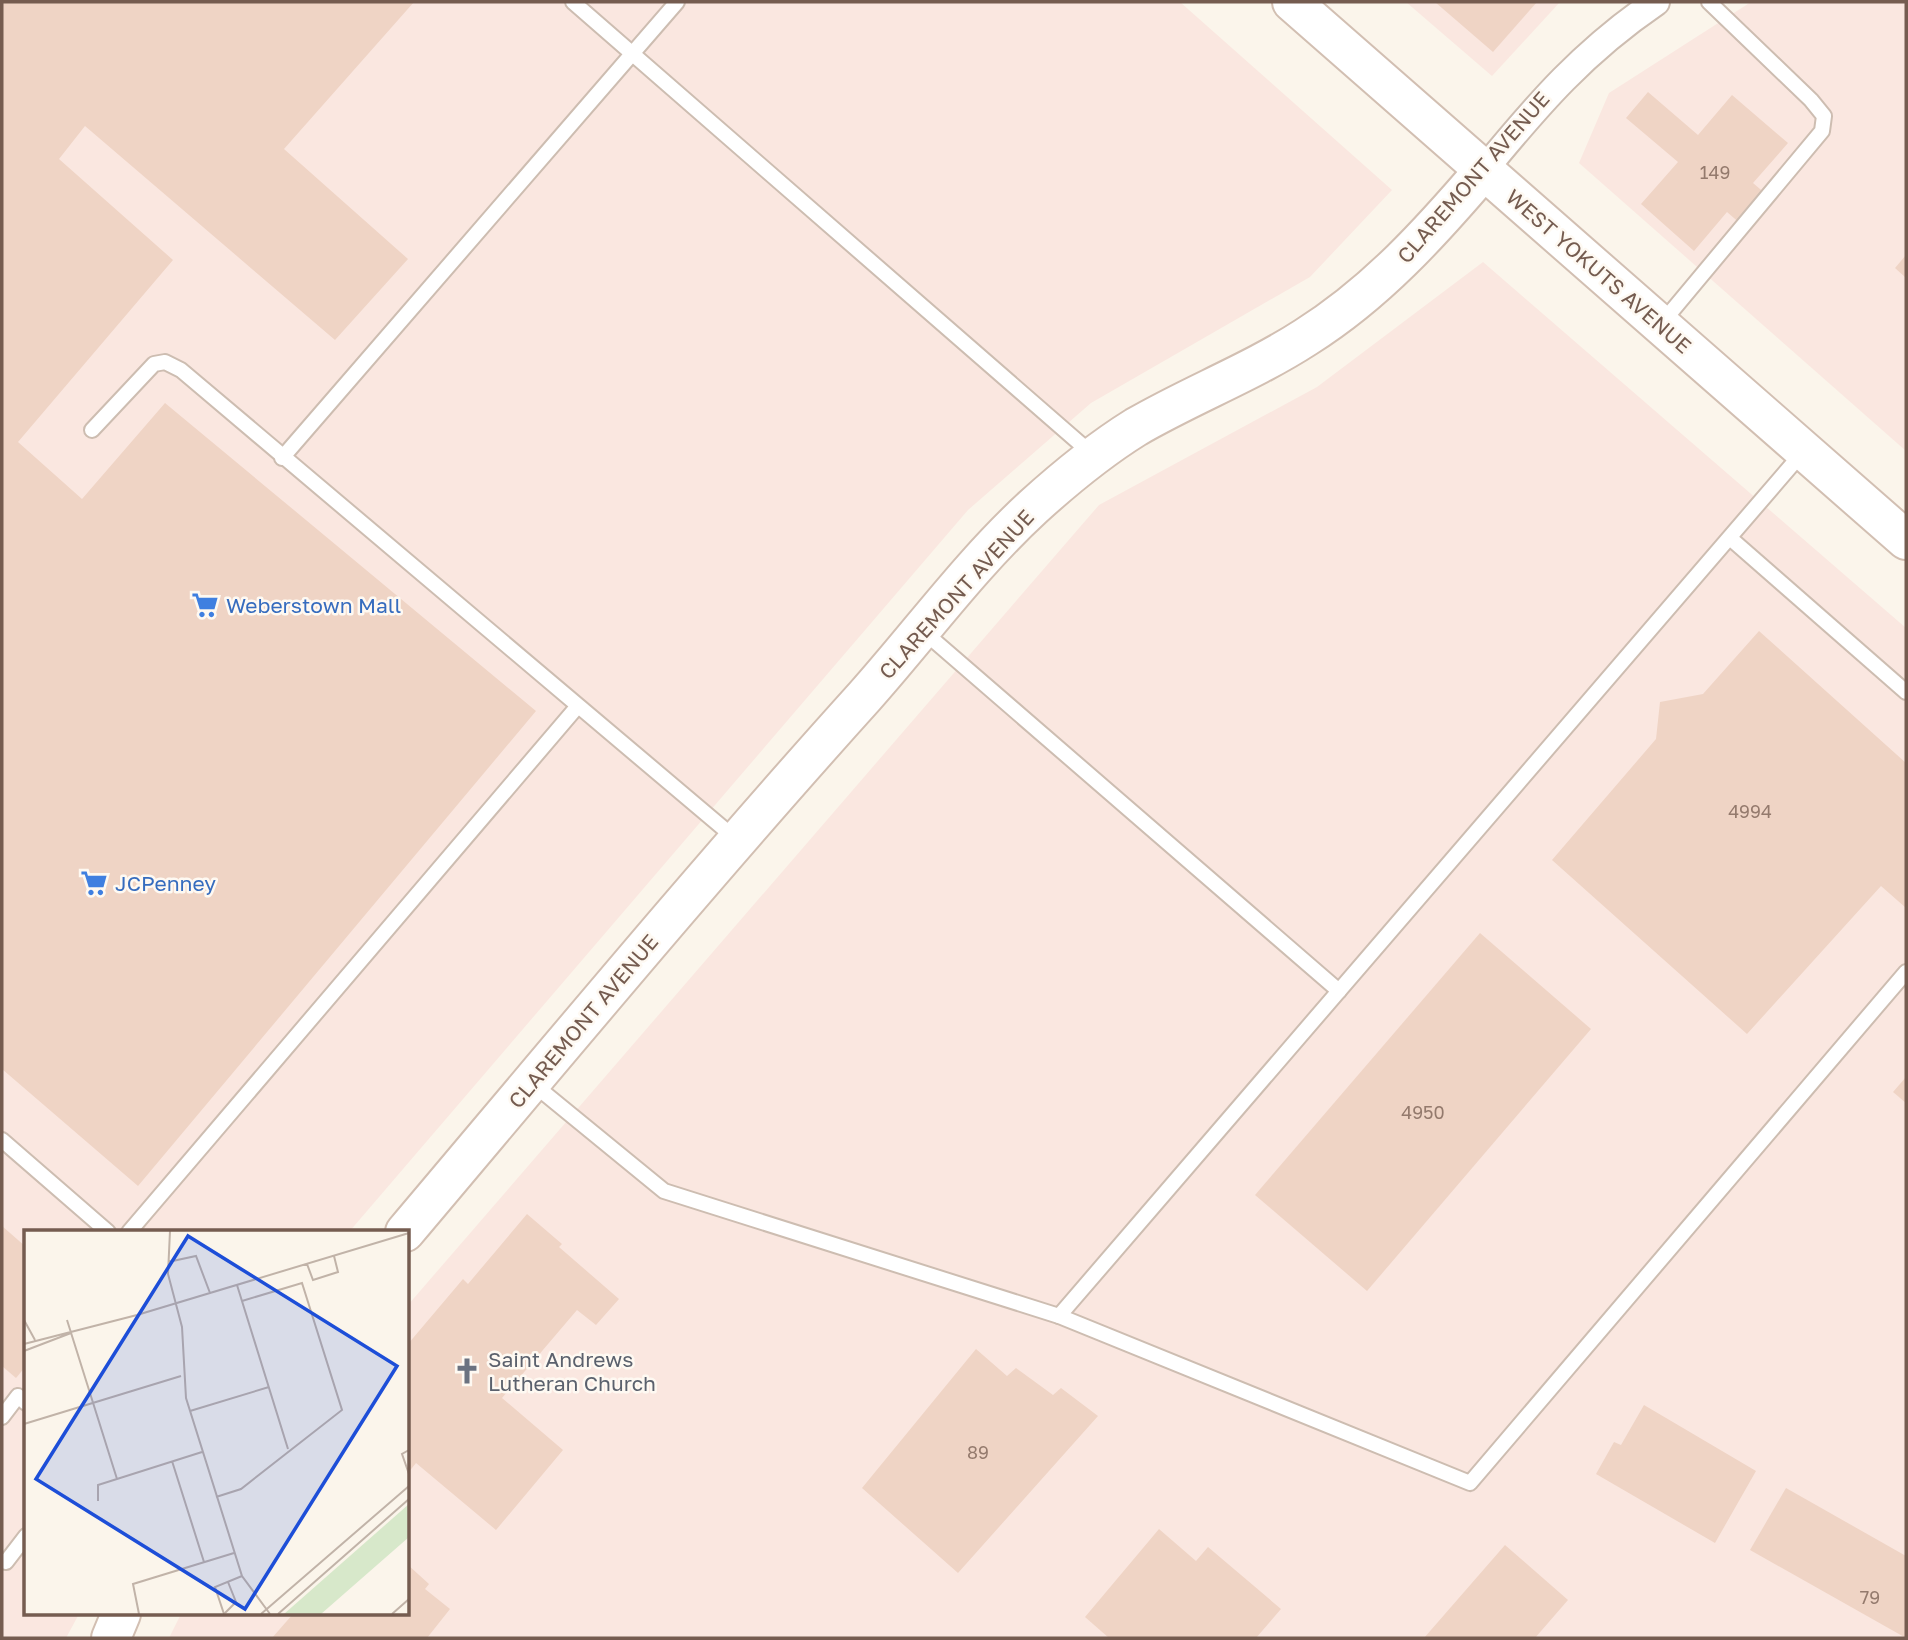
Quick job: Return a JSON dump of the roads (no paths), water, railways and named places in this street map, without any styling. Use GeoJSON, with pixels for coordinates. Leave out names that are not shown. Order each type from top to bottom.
{"type":"FeatureCollection","features":[{"type":"Feature","properties":{"kind":"street","name":"WEST YOKUTS AVENUE"},"geometry":{"type":"LineString","coordinates":[[1292,2],[1906,540]]}},
{"type":"Feature","properties":{"kind":"street","name":"CLAREMONT AVENUE"},"geometry":{"type":"LineString","coordinates":[[407,1230],[736,839],[923,631],[982,559],[1032,508],[1093,456],[1138,426],[1306,337],[1373,288],[1434,229],[1550,90],[1585,55],[1656,2]]}},
{"type":"Feature","properties":{"kind":"street"},"geometry":{"type":"LineString","coordinates":[[111,1638],[120,1616]]}},
{"type":"Feature","properties":{"kind":"lane"},"geometry":{"type":"LineString","coordinates":[[573,2],[1093,456]]}},
{"type":"Feature","properties":{"kind":"lane"},"geometry":{"type":"LineString","coordinates":[[282,458],[677,2]]}},
{"type":"Feature","properties":{"kind":"lane"},"geometry":{"type":"LineString","coordinates":[[1661,325],[1822,131],[1824,116],[1811,100],[1709,2]]}},
{"type":"Feature","properties":{"kind":"lane"},"geometry":{"type":"LineString","coordinates":[[92,430],[154,364],[165,362],[181,370],[736,839]]}},
{"type":"Feature","properties":{"kind":"lane"},"geometry":{"type":"LineString","coordinates":[[1059,1316],[1804,450]]}},
{"type":"Feature","properties":{"kind":"lane"},"geometry":{"type":"LineString","coordinates":[[1730,538],[1906,692]]}},
{"type":"Feature","properties":{"kind":"lane"},"geometry":{"type":"LineString","coordinates":[[923,631],[1339,991]]}},
{"type":"Feature","properties":{"kind":"lane"},"geometry":{"type":"LineString","coordinates":[[131,1230],[577,706]]}},
{"type":"Feature","properties":{"kind":"lane"},"geometry":{"type":"LineString","coordinates":[[531,1083],[664,1191],[1059,1316],[1470,1483],[1906,972]]}},
{"type":"Feature","properties":{"kind":"lane"},"geometry":{"type":"LineString","coordinates":[[2,1140],[106,1230]]}},
{"type":"Feature","properties":{"kind":"lane"},"geometry":{"type":"LineString","coordinates":[[2,1417],[18,1396],[24,1401]]}},
{"type":"Feature","properties":{"kind":"lane"},"geometry":{"type":"LineString","coordinates":[[2,1561],[6,1562],[24,1539]]}},
{"type":"Feature","properties":{"kind":"place","name":"Weberstown Mall"},"geometry":{"type":"Point","coordinates":[205,605]}},
{"type":"Feature","properties":{"kind":"place","name":"JCPenney"},"geometry":{"type":"Point","coordinates":[94,883]}},
{"type":"Feature","properties":{"kind":"place","name":"Saint Andrews Lutheran Church"},"geometry":{"type":"Point","coordinates":[467,1371]}}]}
